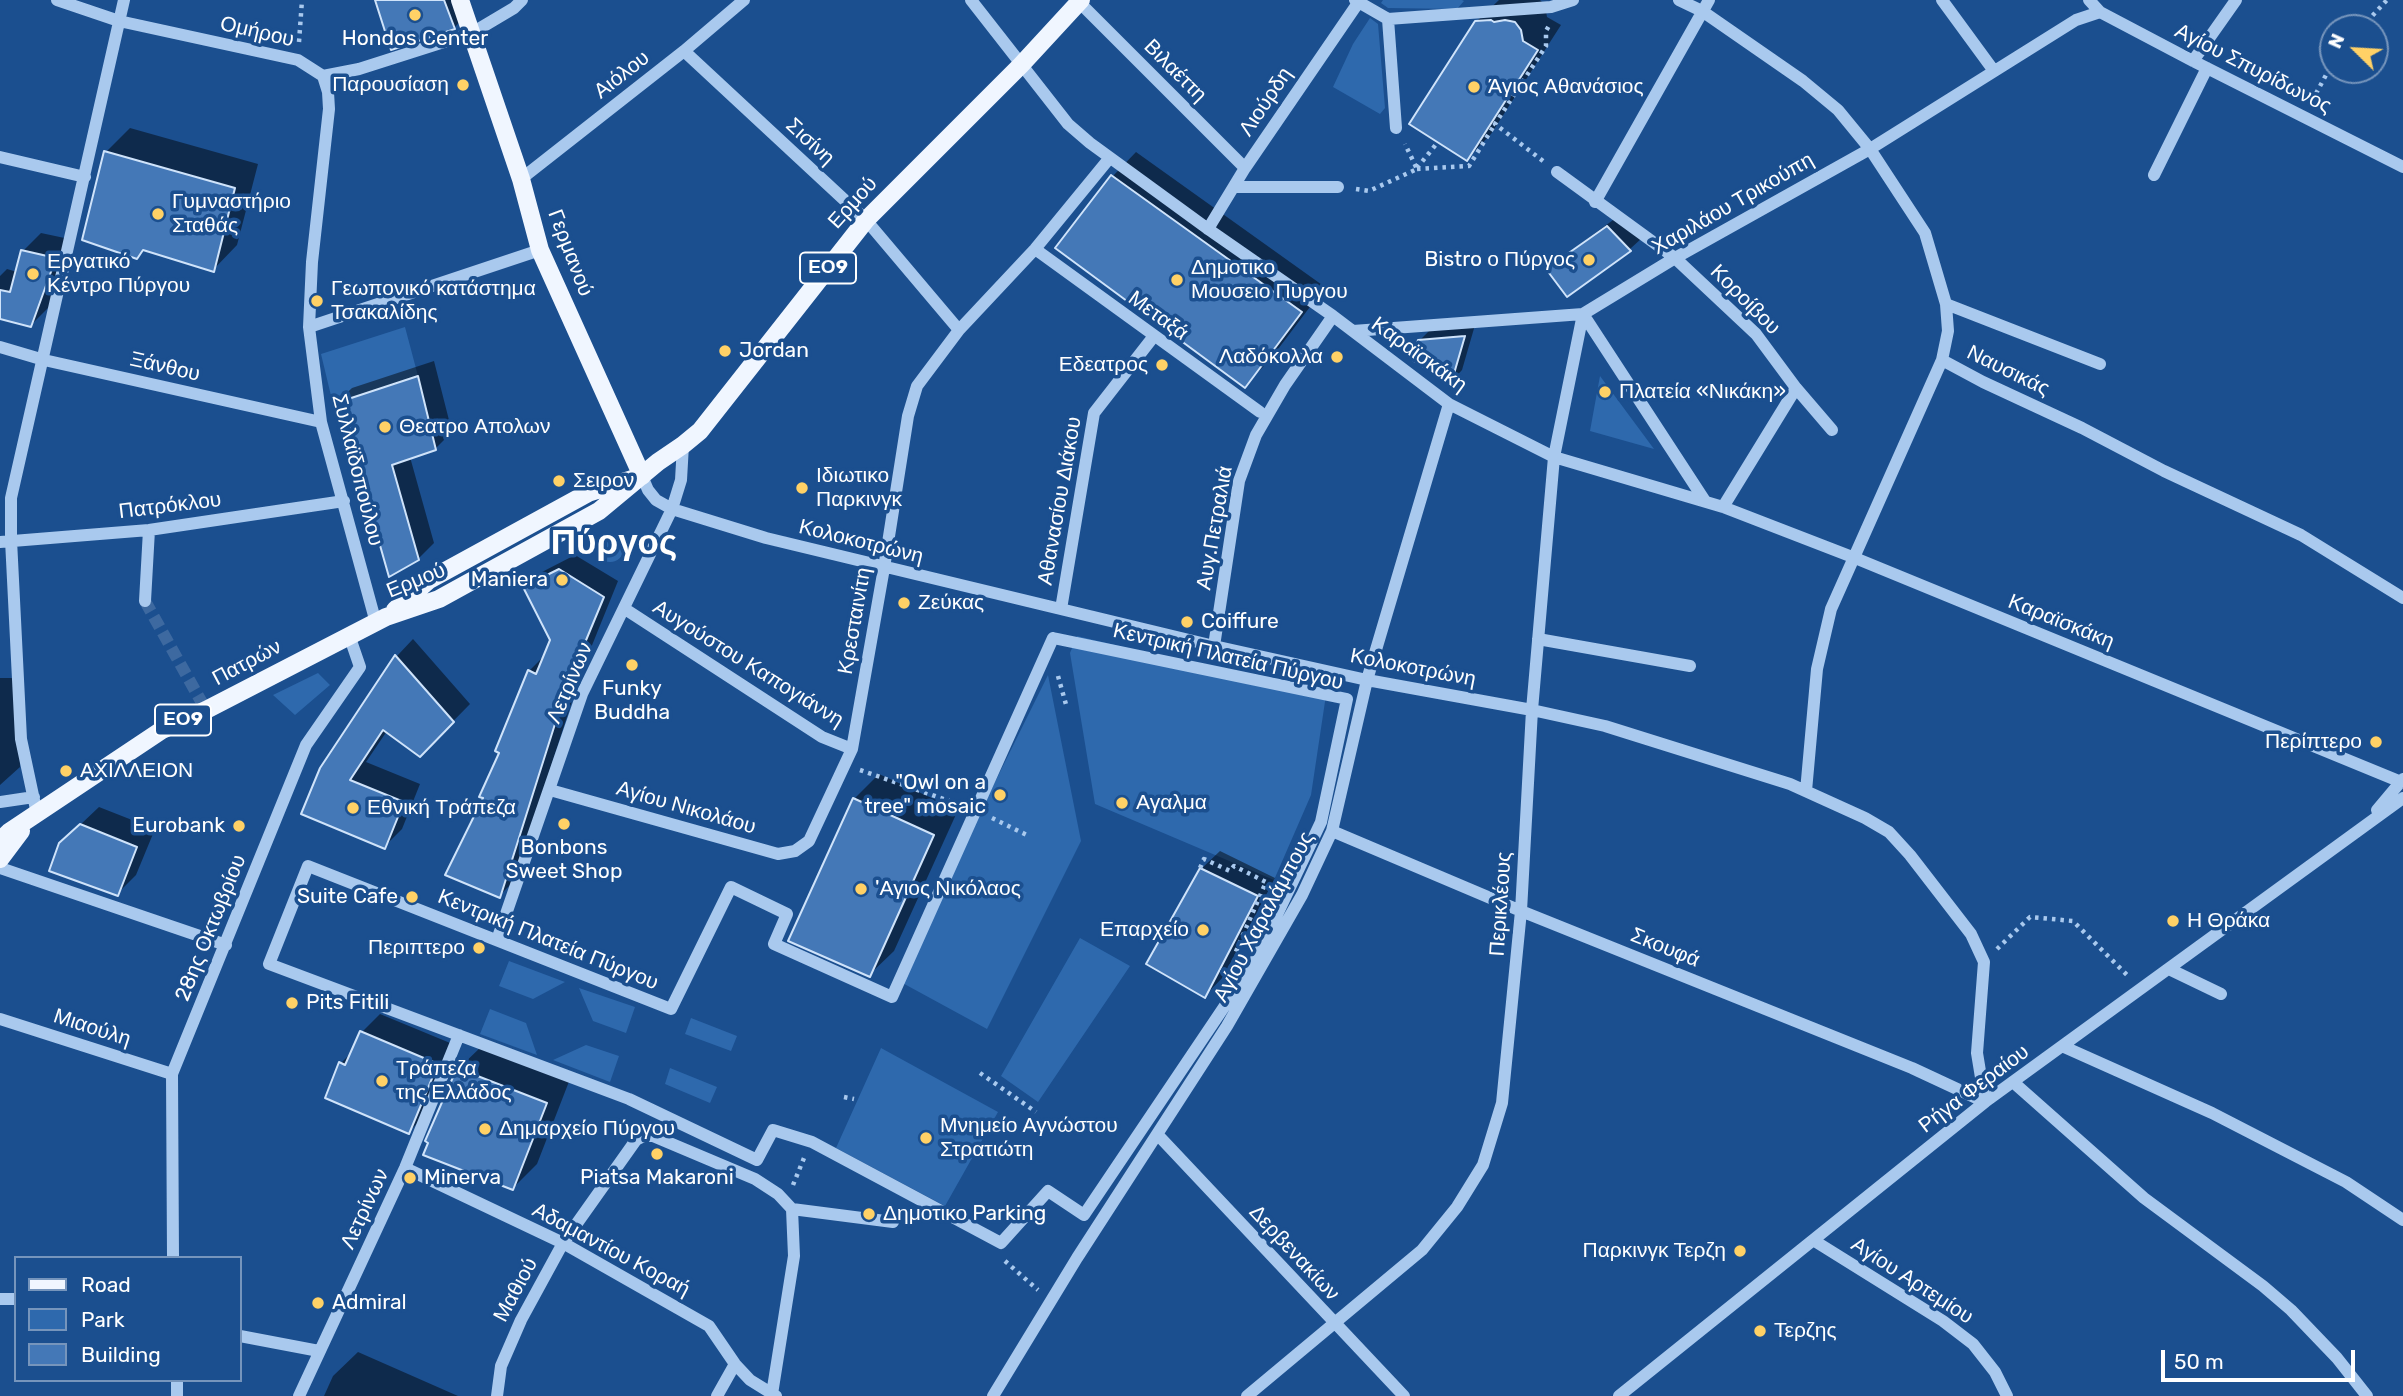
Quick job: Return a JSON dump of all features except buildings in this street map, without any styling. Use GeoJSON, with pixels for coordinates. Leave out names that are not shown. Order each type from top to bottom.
{"type":"FeatureCollection","features":[{"type":"Feature","properties":{"kind":"main road","name":"Γερμανού"},"geometry":{"type":"LineString","coordinates":[[460,0],[521,179],[540,250],[642,476]]}},
{"type":"Feature","properties":{"kind":"main road","name":"Ερμού"},"geometry":{"type":"LineString","coordinates":[[381,620],[439,600],[599,511],[700,431],[866,220],[1021,65],[1080,1]]}},
{"type":"Feature","properties":{"kind":"main road","name":"Πατρών"},"geometry":{"type":"LineString","coordinates":[[0,841],[33,811],[162,730],[381,620]]}},
{"type":"Feature","properties":{"kind":"main road","name":"Πατρών"},"geometry":{"type":"LineString","coordinates":[[0,859],[17,840],[33,811]]}},
{"type":"Feature","properties":{"kind":"street","name":"Ομήρου"},"geometry":{"type":"LineString","coordinates":[[57,0],[119,21],[298,60],[323,76]]}},
{"type":"Feature","properties":{"kind":"street"},"geometry":{"type":"LineString","coordinates":[[0,802],[33,811],[21,738],[5,541],[11,498],[124,0]]}},
{"type":"Feature","properties":{"kind":"street"},"geometry":{"type":"LineString","coordinates":[[323,76],[359,69],[472,33],[514,8],[522,0]]}},
{"type":"Feature","properties":{"kind":"street","name":"Αιόλου"},"geometry":{"type":"LineString","coordinates":[[521,179],[684,51],[744,0]]}},
{"type":"Feature","properties":{"kind":"street","name":"Καραϊσκάκη"},"geometry":{"type":"LineString","coordinates":[[971,0],[1068,124],[1090,143],[1333,316],[1449,404],[1554,457],[1723,507],[1855,558],[2402,781]]}},
{"type":"Feature","properties":{"kind":"street"},"geometry":{"type":"LineString","coordinates":[[1357,1],[1388,19],[1551,7],[1573,0]]}},
{"type":"Feature","properties":{"kind":"street","name":"Ναυσικάς"},"geometry":{"type":"LineString","coordinates":[[1679,0],[1705,6],[1803,81],[1838,110],[1870,149],[1925,233],[1946,304],[1948,331],[1942,360],[2164,471],[2301,535],[2403,598]]}},
{"type":"Feature","properties":{"kind":"street"},"geometry":{"type":"LineString","coordinates":[[1942,0],[1994,71]]}},
{"type":"Feature","properties":{"kind":"street","name":"Αγίου Σπυρίδωνος"},"geometry":{"type":"LineString","coordinates":[[2089,0],[2100,12],[2403,167]]}},
{"type":"Feature","properties":{"kind":"street"},"geometry":{"type":"LineString","coordinates":[[2193,61],[2236,0]]}},
{"type":"Feature","properties":{"kind":"street","name":"Βιλαέττη"},"geometry":{"type":"LineString","coordinates":[[1080,1],[1245,168]]}},
{"type":"Feature","properties":{"kind":"street","name":"Λιούρδη"},"geometry":{"type":"LineString","coordinates":[[1208,229],[1245,168],[1357,1]]}},
{"type":"Feature","properties":{"kind":"street"},"geometry":{"type":"LineString","coordinates":[[1595,201],[1705,6]]}},
{"type":"Feature","properties":{"kind":"street","name":"Χαριλάου Τρικούπη"},"geometry":{"type":"LineString","coordinates":[[1353,331],[1583,314],[1675,258],[1870,149],[2076,20],[2100,12]]}},
{"type":"Feature","properties":{"kind":"street"},"geometry":{"type":"LineString","coordinates":[[1388,19],[1396,128]]}},
{"type":"Feature","properties":{"kind":"street","name":"Σισίνη"},"geometry":{"type":"LineString","coordinates":[[684,51],[866,220],[959,330]]}},
{"type":"Feature","properties":{"kind":"street"},"geometry":{"type":"LineString","coordinates":[[2154,175],[2207,68]]}},
{"type":"Feature","properties":{"kind":"street","name":"Συλλαϊδοπούλου"},"geometry":{"type":"LineString","coordinates":[[323,76],[329,109],[312,262],[309,327],[321,422],[381,620]]}},
{"type":"Feature","properties":{"kind":"street"},"geometry":{"type":"LineString","coordinates":[[0,157],[85,177]]}},
{"type":"Feature","properties":{"kind":"street","name":"Κρεσταινίτη"},"geometry":{"type":"LineString","coordinates":[[809,841],[852,749],[908,416],[917,386],[959,330],[1035,249],[1108,160]]}},
{"type":"Feature","properties":{"kind":"street","name":"Κοροίβου"},"geometry":{"type":"LineString","coordinates":[[1557,172],[1675,258],[1756,334],[1796,388],[1832,430]]}},
{"type":"Feature","properties":{"kind":"street"},"geometry":{"type":"LineString","coordinates":[[1234,187],[1338,187]]}},
{"type":"Feature","properties":{"kind":"street","name":"Μεταξά"},"geometry":{"type":"LineString","coordinates":[[1035,249],[1260,412]]}},
{"type":"Feature","properties":{"kind":"street"},"geometry":{"type":"LineString","coordinates":[[309,327],[540,250]]}},
{"type":"Feature","properties":{"kind":"street"},"geometry":{"type":"LineString","coordinates":[[1946,304],[2100,363]]}},
{"type":"Feature","properties":{"kind":"street"},"geometry":{"type":"LineString","coordinates":[[1583,314],[1705,501]]}},
{"type":"Feature","properties":{"kind":"street","name":"Περικλέους"},"geometry":{"type":"LineString","coordinates":[[1247,1396],[1422,1250],[1457,1208],[1483,1165],[1502,1103],[1521,911],[1532,710],[1554,457],[1583,314]]}},
{"type":"Feature","properties":{"kind":"street","name":"Αυγ.Πετραλιά"},"geometry":{"type":"LineString","coordinates":[[1214,646],[1239,481],[1256,435],[1285,385],[1333,316]]}},
{"type":"Feature","properties":{"kind":"street","name":"Αθανασίου Διάκου"},"geometry":{"type":"LineString","coordinates":[[1061,609],[1094,413],[1154,336]]}},
{"type":"Feature","properties":{"kind":"street","name":"Ξάνθου"},"geometry":{"type":"LineString","coordinates":[[0,347],[44,360],[321,422]]}},
{"type":"Feature","properties":{"kind":"street"},"geometry":{"type":"LineString","coordinates":[[1806,791],[1817,669],[1831,609],[1942,360]]}},
{"type":"Feature","properties":{"kind":"street"},"geometry":{"type":"LineString","coordinates":[[1723,507],[1796,388]]}},
{"type":"Feature","properties":{"kind":"street","name":"Αγίου Χαραλάμπους"},"geometry":{"type":"LineString","coordinates":[[993,1396],[1227,1026],[1303,895],[1332,831],[1367,680],[1449,404]]}},
{"type":"Feature","properties":{"kind":"street","name":"Λετρίνων"},"geometry":{"type":"LineString","coordinates":[[497,940],[582,694],[671,509],[681,480],[684,445]]}},
{"type":"Feature","properties":{"kind":"street","name":"Κολοκοτρώνη"},"geometry":{"type":"LineString","coordinates":[[642,476],[656,500],[671,509],[766,538],[1214,646],[1367,680],[1605,726],[1806,791],[1889,832],[1971,934],[1984,962]]}},
{"type":"Feature","properties":{"kind":"street","name":"Πατρόκλου"},"geometry":{"type":"LineString","coordinates":[[5,541],[149,530],[344,501]]}},
{"type":"Feature","properties":{"kind":"street"},"geometry":{"type":"LineString","coordinates":[[145,601],[149,530]]}},
{"type":"Feature","properties":{"kind":"street","name":"Αυγούστου Καπογιάννη"},"geometry":{"type":"LineString","coordinates":[[625,609],[822,737],[852,749]]}},
{"type":"Feature","properties":{"kind":"street","name":"28ης Οκτωβρίου"},"geometry":{"type":"LineString","coordinates":[[173,1256],[172,1074],[306,746],[360,667],[349,635]]}},
{"type":"Feature","properties":{"kind":"street","name":"Κεντρική Πλατεία Πύργου"},"geometry":{"type":"LineString","coordinates":[[1053,638],[1348,699],[1321,822],[1258,953],[1084,1215],[1048,1191],[1001,1243],[812,1142],[772,1130],[757,1160],[629,1099],[269,964],[308,866],[497,940],[671,1009],[731,887],[788,914],[774,944],[892,997],[1053,638]]}},
{"type":"Feature","properties":{"kind":"street"},"geometry":{"type":"LineString","coordinates":[[1538,639],[1690,666]]}},
{"type":"Feature","properties":{"kind":"street"},"geometry":{"type":"LineString","coordinates":[[2362,826],[2402,781]]}},
{"type":"Feature","properties":{"kind":"street","name":"Αγίου Νικολάου"},"geometry":{"type":"LineString","coordinates":[[551,790],[778,854],[795,851],[809,841]]}},
{"type":"Feature","properties":{"kind":"street"},"geometry":{"type":"LineString","coordinates":[[2362,826],[2403,798]]}},
{"type":"Feature","properties":{"kind":"street","name":"Ρήγα Φεραίου"},"geometry":{"type":"LineString","coordinates":[[1619,1396],[1984,1102],[2141,990],[2362,826]]}},
{"type":"Feature","properties":{"kind":"street","name":"Σκουφά"},"geometry":{"type":"LineString","coordinates":[[1332,831],[1521,911],[1912,1068],[1984,1102]]}},
{"type":"Feature","properties":{"kind":"street"},"geometry":{"type":"LineString","coordinates":[[0,868],[226,945]]}},
{"type":"Feature","properties":{"kind":"street"},"geometry":{"type":"LineString","coordinates":[[1984,962],[1977,1053],[1984,1102]]}},
{"type":"Feature","properties":{"kind":"street"},"geometry":{"type":"LineString","coordinates":[[2169,969],[2221,994]]}},
{"type":"Feature","properties":{"kind":"street","name":"Μιαούλη"},"geometry":{"type":"LineString","coordinates":[[0,1019],[172,1074]]}},
{"type":"Feature","properties":{"kind":"street","name":"Λετρίνων"},"geometry":{"type":"LineString","coordinates":[[299,1396],[405,1168],[458,1035]]}},
{"type":"Feature","properties":{"kind":"street"},"geometry":{"type":"LineString","coordinates":[[2062,1046],[2236,1126],[2346,1182],[2403,1220]]}},
{"type":"Feature","properties":{"kind":"street"},"geometry":{"type":"LineString","coordinates":[[2013,1082],[2144,1198],[2263,1286],[2291,1310],[2337,1358],[2367,1396]]}},
{"type":"Feature","properties":{"kind":"street","name":"Δερβενακίων"},"geometry":{"type":"LineString","coordinates":[[1157,1134],[1404,1396]]}},
{"type":"Feature","properties":{"kind":"street","name":"Μαθιού"},"geometry":{"type":"LineString","coordinates":[[497,1396],[501,1366],[520,1320],[563,1243],[636,1140],[653,1136],[755,1179],[789,1205]]}},
{"type":"Feature","properties":{"kind":"street","name":"Αδαμαντίου Κοραή"},"geometry":{"type":"LineString","coordinates":[[405,1168],[563,1243],[709,1326],[735,1364],[750,1380],[774,1395]]}},
{"type":"Feature","properties":{"kind":"street"},"geometry":{"type":"LineString","coordinates":[[774,1395],[794,1256],[789,1205],[893,1222]]}},
{"type":"Feature","properties":{"kind":"street","name":"Αγίου Αρτεμίου"},"geometry":{"type":"LineString","coordinates":[[1813,1240],[1942,1321],[1973,1344],[1995,1372],[2007,1396]]}},
{"type":"Feature","properties":{"kind":"street"},"geometry":{"type":"LineString","coordinates":[[242,1336],[319,1351]]}},
{"type":"Feature","properties":{"kind":"street"},"geometry":{"type":"LineString","coordinates":[[717,1396],[735,1364]]}},
{"type":"Feature","properties":{"kind":"path"},"geometry":{"type":"LineString","coordinates":[[298,60],[302,0]]}},
{"type":"Feature","properties":{"kind":"path"},"geometry":{"type":"LineString","coordinates":[[2374,14],[2388,0]]}},
{"type":"Feature","properties":{"kind":"path"},"geometry":{"type":"LineString","coordinates":[[1369,191],[1417,169],[1469,166],[1546,46],[1546,31]]}},
{"type":"Feature","properties":{"kind":"path"},"geometry":{"type":"LineString","coordinates":[[2304,117],[2321,84]]}},
{"type":"Feature","properties":{"kind":"path"},"geometry":{"type":"LineString","coordinates":[[1495,124],[1557,172]]}},
{"type":"Feature","properties":{"kind":"path"},"geometry":{"type":"LineString","coordinates":[[1396,128],[1417,169]]}},
{"type":"Feature","properties":{"kind":"path"},"geometry":{"type":"LineString","coordinates":[[1417,169],[1438,142]]}},
{"type":"Feature","properties":{"kind":"path"},"geometry":{"type":"LineString","coordinates":[[846,765],[976,810],[1029,836]]}},
{"type":"Feature","properties":{"kind":"path"},"geometry":{"type":"LineString","coordinates":[[1200,868],[1204,859],[1230,871],[1234,866],[1266,882],[1232,958],[1246,965],[1253,950],[1258,953]]}},
{"type":"Feature","properties":{"kind":"path"},"geometry":{"type":"LineString","coordinates":[[1984,962],[2030,918],[2073,921],[2141,990]]}},
{"type":"Feature","properties":{"kind":"path"},"geometry":{"type":"LineString","coordinates":[[980,1073],[1036,1112]]}},
{"type":"Feature","properties":{"kind":"path"},"geometry":{"type":"LineString","coordinates":[[844,1097],[854,1099]]}},
{"type":"Feature","properties":{"kind":"path"},"geometry":{"type":"LineString","coordinates":[[789,1205],[805,1159]]}},
{"type":"Feature","properties":{"kind":"green space"},"geometry":{"type":"Polygon","coordinates":[[[1383,0],[1464,1],[1457,9],[1388,8],[1381,3],[1383,0]]]}},
{"type":"Feature","properties":{"kind":"green space"},"geometry":{"type":"Polygon","coordinates":[[[1370,18],[1378,24],[1385,108],[1380,114],[1333,87],[1353,44],[1370,18]]]}},
{"type":"Feature","properties":{"kind":"green space"},"geometry":{"type":"Polygon","coordinates":[[[405,327],[418,376],[333,404],[321,354],[405,327]]]}},
{"type":"Feature","properties":{"kind":"green space"},"geometry":{"type":"Polygon","coordinates":[[[1600,376],[1617,399],[1654,449],[1590,431],[1600,376]]]}},
{"type":"Feature","properties":{"kind":"green space"},"geometry":{"type":"Polygon","coordinates":[[[610,534],[620,538],[624,548],[620,558],[610,562],[600,558],[596,548],[600,538],[610,534]]]}},
{"type":"Feature","properties":{"kind":"green space"},"geometry":{"type":"Polygon","coordinates":[[[1077,636],[1326,695],[1311,795],[1274,880],[1095,804],[1070,653],[1077,636]]]}},
{"type":"Feature","properties":{"kind":"green space"},"geometry":{"type":"Polygon","coordinates":[[[318,673],[330,685],[295,715],[273,695],[318,673]]]}},
{"type":"Feature","properties":{"kind":"green space"},"geometry":{"type":"Polygon","coordinates":[[[1048,675],[1081,841],[987,1029],[897,980],[1048,675]]]}},
{"type":"Feature","properties":{"kind":"green space"},"geometry":{"type":"Polygon","coordinates":[[[1080,938],[1130,966],[1038,1102],[1001,1076],[1080,938]]]}},
{"type":"Feature","properties":{"kind":"green space"},"geometry":{"type":"Polygon","coordinates":[[[509,961],[565,982],[533,999],[499,986],[509,961]]]}},
{"type":"Feature","properties":{"kind":"green space"},"geometry":{"type":"Polygon","coordinates":[[[579,988],[635,1007],[626,1033],[593,1021],[579,988]]]}},
{"type":"Feature","properties":{"kind":"green space"},"geometry":{"type":"Polygon","coordinates":[[[490,1009],[526,1023],[537,1055],[480,1034],[490,1009]]]}},
{"type":"Feature","properties":{"kind":"green space"},"geometry":{"type":"Polygon","coordinates":[[[691,1018],[737,1036],[731,1051],[685,1034],[691,1018]]]}},
{"type":"Feature","properties":{"kind":"green space"},"geometry":{"type":"Polygon","coordinates":[[[586,1045],[619,1056],[610,1082],[553,1060],[586,1045]]]}},
{"type":"Feature","properties":{"kind":"green space"},"geometry":{"type":"Polygon","coordinates":[[[881,1048],[998,1112],[945,1206],[836,1148],[881,1048]]]}},
{"type":"Feature","properties":{"kind":"green space"},"geometry":{"type":"Polygon","coordinates":[[[670,1068],[717,1087],[710,1103],[665,1084],[670,1068]]]}},
{"type":"Feature","properties":{"kind":"tunnel"},"geometry":{"type":"LineString","coordinates":[[145,601],[206,710]]}},
{"type":"Feature","properties":{"kind":"place","name":"Hondos Center"},"geometry":{"type":"Point","coordinates":[415,15]}},
{"type":"Feature","properties":{"kind":"place","name":"Παρουσίαση"},"geometry":{"type":"Point","coordinates":[463,85]}},
{"type":"Feature","properties":{"kind":"place","name":"Άγιος Αθανάσιος"},"geometry":{"type":"Point","coordinates":[1474,87]}},
{"type":"Feature","properties":{"kind":"place","name":"Γυμναστήριο Σταθάς"},"geometry":{"type":"Point","coordinates":[158,214]}},
{"type":"Feature","properties":{"kind":"place","name":"Bistro ο Πύργος"},"geometry":{"type":"Point","coordinates":[1589,260]}},
{"type":"Feature","properties":{"kind":"place","name":"Εργατικό Κέντρο Πύργου"},"geometry":{"type":"Point","coordinates":[33,274]}},
{"type":"Feature","properties":{"kind":"place","name":"Δημοτικο Μουσειο Πυργου"},"geometry":{"type":"Point","coordinates":[1177,280]}},
{"type":"Feature","properties":{"kind":"place","name":"Γεωπονικό κατάστημα Τσακαλίδης"},"geometry":{"type":"Point","coordinates":[317,301]}},
{"type":"Feature","properties":{"kind":"place","name":"Jordan"},"geometry":{"type":"Point","coordinates":[725,351]}},
{"type":"Feature","properties":{"kind":"place","name":"Λαδόκολλα"},"geometry":{"type":"Point","coordinates":[1337,357]}},
{"type":"Feature","properties":{"kind":"place","name":"Εδεατρος"},"geometry":{"type":"Point","coordinates":[1162,365]}},
{"type":"Feature","properties":{"kind":"place","name":"Πλατεία «Νικάκη»"},"geometry":{"type":"Point","coordinates":[1605,392]}},
{"type":"Feature","properties":{"kind":"place","name":"Θεατρο Απολων"},"geometry":{"type":"Point","coordinates":[385,427]}},
{"type":"Feature","properties":{"kind":"place","name":"Σειρον"},"geometry":{"type":"Point","coordinates":[559,481]}},
{"type":"Feature","properties":{"kind":"place","name":"Ιδιωτικο Παρκινγκ"},"geometry":{"type":"Point","coordinates":[802,488]}},
{"type":"Feature","properties":{"kind":"place","name":"Maniera"},"geometry":{"type":"Point","coordinates":[562,580]}},
{"type":"Feature","properties":{"kind":"place","name":"Ζεύκας"},"geometry":{"type":"Point","coordinates":[904,603]}},
{"type":"Feature","properties":{"kind":"place","name":"Coiffure"},"geometry":{"type":"Point","coordinates":[1187,622]}},
{"type":"Feature","properties":{"kind":"place","name":"Funky Buddha"},"geometry":{"type":"Point","coordinates":[632,665]}},
{"type":"Feature","properties":{"kind":"place","name":"Περίπτερο"},"geometry":{"type":"Point","coordinates":[2376,742]}},
{"type":"Feature","properties":{"kind":"place","name":"ΑΧΙΛΛΕΙΟΝ"},"geometry":{"type":"Point","coordinates":[66,771]}},
{"type":"Feature","properties":{"kind":"place","name":"\"Owl on a tree\" mosaic"},"geometry":{"type":"Point","coordinates":[1000,795]}},
{"type":"Feature","properties":{"kind":"place","name":"Αγαλμα"},"geometry":{"type":"Point","coordinates":[1122,803]}},
{"type":"Feature","properties":{"kind":"place","name":"Εθνική Τράπεζα"},"geometry":{"type":"Point","coordinates":[353,808]}},
{"type":"Feature","properties":{"kind":"place","name":"Bonbons Sweet Shop"},"geometry":{"type":"Point","coordinates":[564,824]}},
{"type":"Feature","properties":{"kind":"place","name":"Eurobank"},"geometry":{"type":"Point","coordinates":[239,826]}},
{"type":"Feature","properties":{"kind":"place","name":"'Αγιος Νικόλαος"},"geometry":{"type":"Point","coordinates":[861,889]}},
{"type":"Feature","properties":{"kind":"place","name":"Suite Cafe"},"geometry":{"type":"Point","coordinates":[412,897]}},
{"type":"Feature","properties":{"kind":"place","name":"Η Θράκα"},"geometry":{"type":"Point","coordinates":[2173,921]}},
{"type":"Feature","properties":{"kind":"place","name":"Επαρχείο"},"geometry":{"type":"Point","coordinates":[1203,930]}},
{"type":"Feature","properties":{"kind":"place","name":"Περιπτερο"},"geometry":{"type":"Point","coordinates":[479,948]}},
{"type":"Feature","properties":{"kind":"place","name":"Pits Fitili"},"geometry":{"type":"Point","coordinates":[292,1003]}},
{"type":"Feature","properties":{"kind":"place","name":"Τράπεζα της Ελλάδος"},"geometry":{"type":"Point","coordinates":[382,1081]}},
{"type":"Feature","properties":{"kind":"place","name":"Δημαρχείο Πύργου"},"geometry":{"type":"Point","coordinates":[485,1129]}},
{"type":"Feature","properties":{"kind":"place","name":"Μνημείο Αγνώστου Στρατιώτη"},"geometry":{"type":"Point","coordinates":[926,1138]}},
{"type":"Feature","properties":{"kind":"place","name":"Piatsa Makaroni"},"geometry":{"type":"Point","coordinates":[657,1154]}},
{"type":"Feature","properties":{"kind":"place","name":"Minerva"},"geometry":{"type":"Point","coordinates":[410,1178]}},
{"type":"Feature","properties":{"kind":"place","name":"Δημοτικο Parking"},"geometry":{"type":"Point","coordinates":[869,1214]}},
{"type":"Feature","properties":{"kind":"place","name":"Παρκινγκ Τερζη"},"geometry":{"type":"Point","coordinates":[1740,1251]}},
{"type":"Feature","properties":{"kind":"place","name":"Admiral"},"geometry":{"type":"Point","coordinates":[318,1303]}},
{"type":"Feature","properties":{"kind":"place","name":"Τερζης"},"geometry":{"type":"Point","coordinates":[1760,1331]}},
{"type":"Feature","properties":{"kind":"district","name":"Πύργος"},"geometry":{"type":"Point","coordinates":[614,544]}}]}
